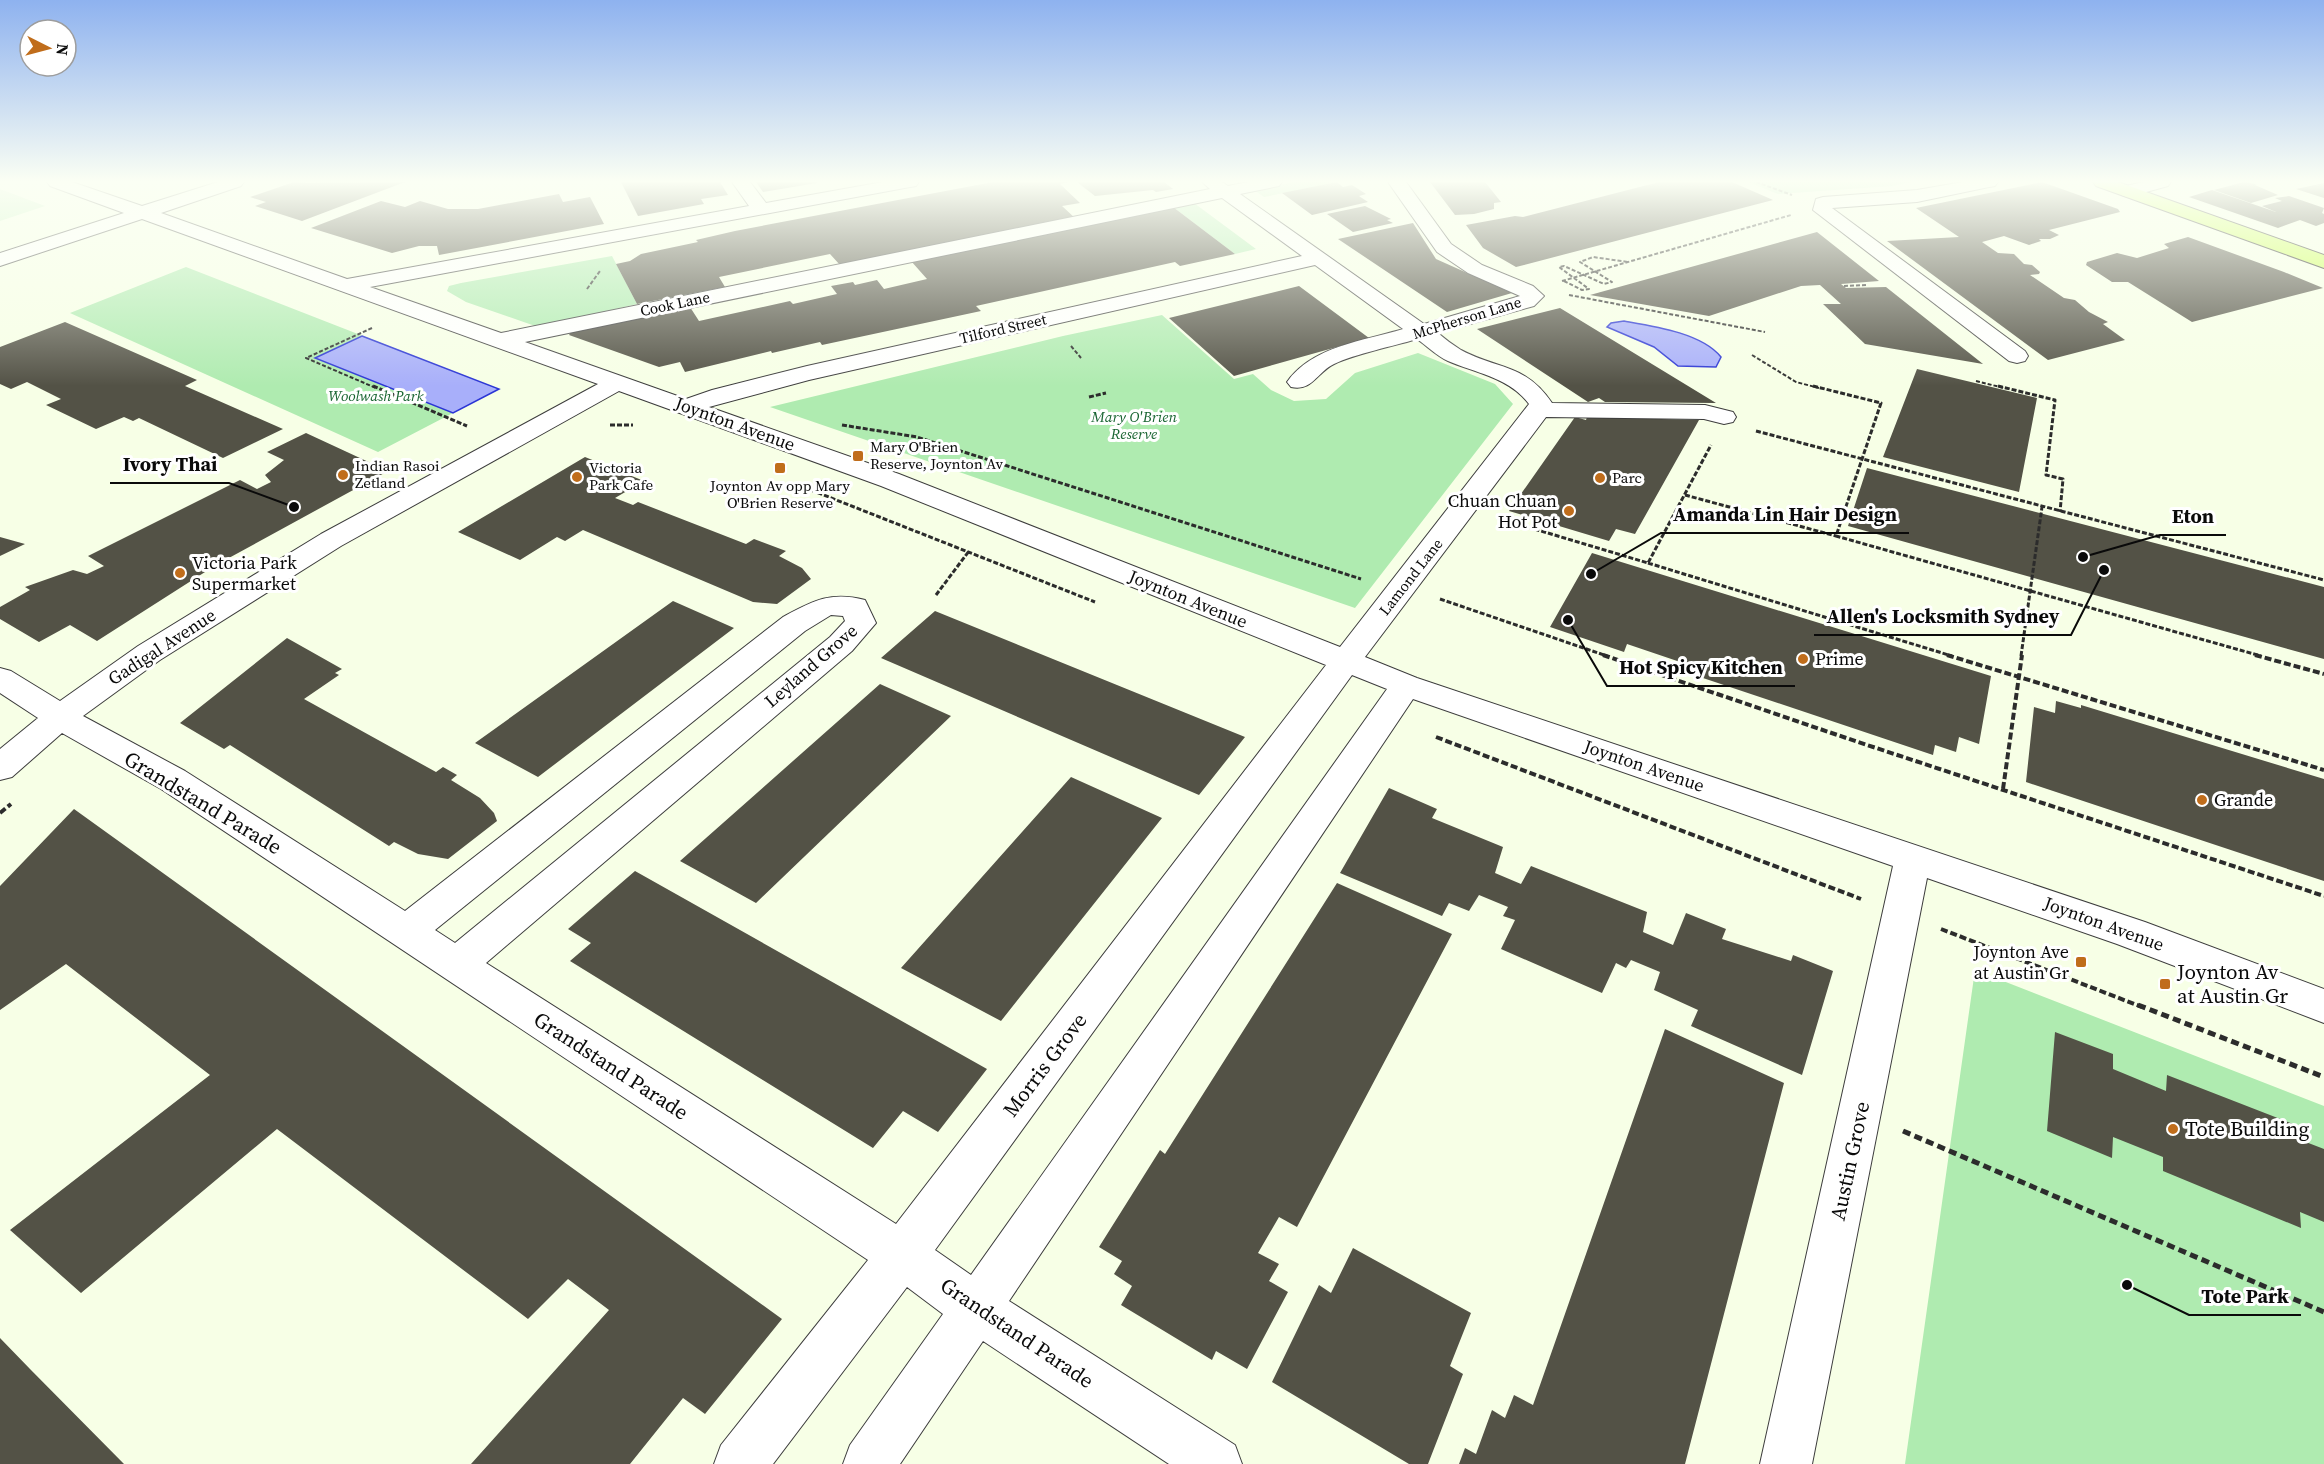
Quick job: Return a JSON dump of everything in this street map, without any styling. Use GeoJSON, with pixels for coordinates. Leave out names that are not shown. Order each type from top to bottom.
{"type":"FeatureCollection","features":[{"type":"Feature","properties":{"kind":"main road"},"geometry":{"type":"LineString","coordinates":[[2292,250],[2324,262]]}},
{"type":"Feature","properties":{"kind":"street"},"geometry":{"type":"LineString","coordinates":[[0,260],[29,250]]}},
{"type":"Feature","properties":{"kind":"street","name":"Joynton Avenue"},"geometry":{"type":"LineString","coordinates":[[248,250],[890,480],[1406,685],[2131,933],[2324,1006]]}},
{"type":"Feature","properties":{"kind":"street"},"geometry":{"type":"LineString","coordinates":[[345,286],[537,250]]}},
{"type":"Feature","properties":{"kind":"street","name":"Cook Lane"},"geometry":{"type":"LineString","coordinates":[[501,340],[921,250]]}},
{"type":"Feature","properties":{"kind":"street"},"geometry":{"type":"LineString","coordinates":[[1309,250],[1454,355],[1512,377],[1531,390],[1541,404],[1539,410],[1705,412],[1723,419]]}},
{"type":"Feature","properties":{"kind":"street","name":"McPherson Lane"},"geometry":{"type":"LineString","coordinates":[[1299,382],[1325,359],[1526,301],[1533,296],[1526,290],[1475,269],[1447,250]]}},
{"type":"Feature","properties":{"kind":"street"},"geometry":{"type":"LineString","coordinates":[[1876,250],[2018,356]]}},
{"type":"Feature","properties":{"kind":"street","name":"Tilford Street"},"geometry":{"type":"LineString","coordinates":[[687,408],[720,395],[807,373],[1320,258]]}},
{"type":"Feature","properties":{"kind":"street","name":"Gadigal Avenue"},"geometry":{"type":"LineString","coordinates":[[0,768],[60,717],[149,653],[331,540],[618,383]]}},
{"type":"Feature","properties":{"kind":"street","name":"Lamond Lane"},"geometry":{"type":"LineString","coordinates":[[1346,662],[1539,410]]}},
{"type":"Feature","properties":{"kind":"street","name":"Leyland Grove"},"geometry":{"type":"LineString","coordinates":[[406,932],[794,624],[826,606],[855,607],[861,623],[841,644],[456,965]]}},
{"type":"Feature","properties":{"kind":"street","name":"Morris Grove"},"geometry":{"type":"LineString","coordinates":[[740,1464],[902,1255],[1346,662]]}},
{"type":"Feature","properties":{"kind":"street","name":"Grandstand Parade"},"geometry":{"type":"LineString","coordinates":[[0,678],[88,735],[173,780],[902,1255],[976,1308],[1216,1464]]}},
{"type":"Feature","properties":{"kind":"street"},"geometry":{"type":"LineString","coordinates":[[869,1464],[1406,685]]}},
{"type":"Feature","properties":{"kind":"street","name":"Austin Grove"},"geometry":{"type":"LineString","coordinates":[[1786,1464],[1913,858]]}},
{"type":"Feature","properties":{"kind":"path"},"geometry":{"type":"LineString","coordinates":[[1599,271],[1670,250]]}},
{"type":"Feature","properties":{"kind":"path"},"geometry":{"type":"LineString","coordinates":[[1553,276],[1582,290],[1589,289],[1559,267],[1564,266],[1604,284],[1612,282],[1580,262],[1593,258],[1630,262]]}},
{"type":"Feature","properties":{"kind":"path"},"geometry":{"type":"LineString","coordinates":[[1526,290],[1566,294],[1765,332]]}},
{"type":"Feature","properties":{"kind":"path"},"geometry":{"type":"LineString","coordinates":[[378,325],[306,358],[473,428]]}},
{"type":"Feature","properties":{"kind":"path"},"geometry":{"type":"LineString","coordinates":[[1752,355],[1796,382],[1881,403],[1836,536]]}},
{"type":"Feature","properties":{"kind":"path"},"geometry":{"type":"LineString","coordinates":[[1976,381],[2055,400],[2046,475],[2063,478],[2060,512]]}},
{"type":"Feature","properties":{"kind":"path"},"geometry":{"type":"LineString","coordinates":[[1089,397],[1106,393]]}},
{"type":"Feature","properties":{"kind":"path"},"geometry":{"type":"LineString","coordinates":[[1648,563],[1686,495],[1723,419],[1863,460],[2324,580]]}},
{"type":"Feature","properties":{"kind":"path"},"geometry":{"type":"LineString","coordinates":[[839,424],[917,437],[1314,565],[1437,598],[1858,742],[2324,896]]}},
{"type":"Feature","properties":{"kind":"path"},"geometry":{"type":"LineString","coordinates":[[609,425],[639,425]]}},
{"type":"Feature","properties":{"kind":"path"},"geometry":{"type":"LineString","coordinates":[[806,488],[1100,604]]}},
{"type":"Feature","properties":{"kind":"path"},"geometry":{"type":"LineString","coordinates":[[1686,495],[2324,674]]}},
{"type":"Feature","properties":{"kind":"path"},"geometry":{"type":"LineString","coordinates":[[2003,789],[2042,507]]}},
{"type":"Feature","properties":{"kind":"path"},"geometry":{"type":"LineString","coordinates":[[1496,517],[2324,770]]}},
{"type":"Feature","properties":{"kind":"path"},"geometry":{"type":"LineString","coordinates":[[936,595],[968,553],[997,523]]}},
{"type":"Feature","properties":{"kind":"path"},"geometry":{"type":"LineString","coordinates":[[1428,733],[1862,899]]}},
{"type":"Feature","properties":{"kind":"path"},"geometry":{"type":"LineString","coordinates":[[1934,926],[2324,1077]]}},
{"type":"Feature","properties":{"kind":"path"},"geometry":{"type":"LineString","coordinates":[[1861,1113],[2324,1312]]}},
{"type":"Feature","properties":{"kind":"green space"},"geometry":{"type":"Polygon","coordinates":[[[1230,250],[1250,250],[1235,254],[1230,250]]]}},
{"type":"Feature","properties":{"kind":"green space"},"geometry":{"type":"Polygon","coordinates":[[[612,256],[637,304],[538,327],[466,302],[447,291],[449,286],[461,283],[612,256]]]}},
{"type":"Feature","properties":{"kind":"green space","name":"Woolwash Park"},"geometry":{"type":"Polygon","coordinates":[[[186,267],[499,389],[378,452],[70,313],[186,267]]]}},
{"type":"Feature","properties":{"kind":"green space","name":"Mary O'Brien Reserve"},"geometry":{"type":"Polygon","coordinates":[[[1162,315],[1234,379],[1253,374],[1271,390],[1294,401],[1326,399],[1355,373],[1418,353],[1495,384],[1513,404],[1355,608],[770,407],[1063,336],[1162,315]]]}},
{"type":"Feature","properties":{"kind":"green space"},"geometry":{"type":"Polygon","coordinates":[[[1975,970],[2324,1106],[2324,1464],[1905,1464],[1975,970]]]}},
{"type":"Feature","properties":{"kind":"water"},"geometry":{"type":"Polygon","coordinates":[[[1624,321],[1690,336],[1713,349],[1721,357],[1716,367],[1678,366],[1654,347],[1607,327],[1611,323],[1624,321]]]}},
{"type":"Feature","properties":{"kind":"water"},"geometry":{"type":"Polygon","coordinates":[[[362,336],[499,389],[453,413],[315,358],[362,336]]]}},
{"type":"Feature","properties":{"kind":"building"},"geometry":{"type":"Polygon","coordinates":[[[383,250],[402,250],[392,253],[383,250]]]}},
{"type":"Feature","properties":{"kind":"building"},"geometry":{"type":"Polygon","coordinates":[[[438,250],[464,250],[439,255],[438,250]]]}},
{"type":"Feature","properties":{"kind":"building"},"geometry":{"type":"Polygon","coordinates":[[[658,250],[913,250],[840,265],[830,254],[719,277],[725,287],[637,304],[616,264],[630,261],[641,254],[658,250]]]}},
{"type":"Feature","properties":{"kind":"building"},"geometry":{"type":"Polygon","coordinates":[[[963,250],[1230,250],[1235,254],[1180,266],[1175,262],[976,306],[981,311],[822,345],[820,342],[772,353],[771,351],[685,372],[680,362],[659,367],[569,335],[571,332],[690,307],[699,321],[790,301],[793,304],[837,294],[831,286],[853,282],[855,285],[877,280],[884,289],[927,279],[911,261],[963,250]]]}},
{"type":"Feature","properties":{"kind":"building"},"geometry":{"type":"Polygon","coordinates":[[[1355,250],[1430,250],[1436,259],[1512,293],[1447,312],[1355,250]]]}},
{"type":"Feature","properties":{"kind":"building"},"geometry":{"type":"Polygon","coordinates":[[[1487,250],[1580,250],[1516,267],[1487,250]]]}},
{"type":"Feature","properties":{"kind":"building"},"geometry":{"type":"Polygon","coordinates":[[[1751,250],[1840,250],[1879,281],[1841,284],[1846,288],[1886,287],[1983,364],[1865,344],[1823,304],[1841,304],[1820,285],[1801,286],[1709,316],[1590,295],[1751,250]]]}},
{"type":"Feature","properties":{"kind":"building"},"geometry":{"type":"Polygon","coordinates":[[[1900,250],[1994,250],[1998,253],[2014,254],[2024,264],[2032,265],[2040,272],[2030,275],[2064,298],[2075,300],[2089,312],[2108,322],[2103,324],[2125,340],[2048,360],[1900,250]]]}},
{"type":"Feature","properties":{"kind":"building"},"geometry":{"type":"Polygon","coordinates":[[[2162,250],[2225,250],[2323,288],[2192,322],[2128,282],[2112,282],[2086,265],[2087,262],[2117,253],[2137,258],[2162,250]]]}},
{"type":"Feature","properties":{"kind":"building"},"geometry":{"type":"Polygon","coordinates":[[[1299,286],[1369,338],[1234,376],[1169,318],[1299,286]]]}},
{"type":"Feature","properties":{"kind":"building"},"geometry":{"type":"Polygon","coordinates":[[[1560,308],[1716,403],[1605,402],[1599,398],[1588,402],[1477,329],[1560,308]]]}},
{"type":"Feature","properties":{"kind":"building"},"geometry":{"type":"Polygon","coordinates":[[[65,322],[197,380],[185,386],[283,429],[223,458],[139,418],[133,421],[124,417],[96,429],[46,405],[61,399],[27,382],[11,389],[0,384],[0,347],[65,322]]]}},
{"type":"Feature","properties":{"kind":"building"},"geometry":{"type":"Polygon","coordinates":[[[1917,369],[2037,398],[2019,492],[1883,457],[1917,369]]]}},
{"type":"Feature","properties":{"kind":"building","name":"Parc"},"geometry":{"type":"Polygon","coordinates":[[[1575,417],[1586,420],[1587,417],[1699,420],[1635,534],[1616,529],[1609,541],[1509,511],[1575,417]]]}},
{"type":"Feature","properties":{"kind":"building"},"geometry":{"type":"Polygon","coordinates":[[[306,433],[388,471],[216,565],[97,641],[70,625],[39,642],[0,619],[0,607],[30,590],[25,587],[73,570],[87,574],[104,566],[88,556],[240,480],[257,489],[271,482],[265,475],[284,460],[267,452],[306,433]]]}},
{"type":"Feature","properties":{"kind":"building"},"geometry":{"type":"Polygon","coordinates":[[[585,457],[644,481],[615,498],[633,505],[638,502],[746,544],[754,539],[786,551],[779,556],[802,568],[811,579],[777,604],[753,602],[583,530],[565,541],[557,537],[520,560],[458,532],[585,457]]]}},
{"type":"Feature","properties":{"kind":"building"},"geometry":{"type":"Polygon","coordinates":[[[1867,468],[2324,587],[2324,659],[1848,526],[1867,468]]]}},
{"type":"Feature","properties":{"kind":"building"},"geometry":{"type":"Polygon","coordinates":[[[0,537],[25,544],[0,556],[0,537]]]}},
{"type":"Feature","properties":{"kind":"building","name":"Prime"},"geometry":{"type":"Polygon","coordinates":[[[1592,553],[1991,676],[1979,744],[1959,737],[1956,752],[1935,745],[1933,755],[1688,673],[1692,666],[1627,644],[1624,652],[1550,627],[1592,553]]]}},
{"type":"Feature","properties":{"kind":"building"},"geometry":{"type":"Polygon","coordinates":[[[673,601],[734,628],[538,777],[475,743],[673,601]]]}},
{"type":"Feature","properties":{"kind":"building"},"geometry":{"type":"Polygon","coordinates":[[[935,611],[1245,737],[1199,795],[881,658],[935,611]]]}},
{"type":"Feature","properties":{"kind":"building"},"geometry":{"type":"Polygon","coordinates":[[[287,638],[342,669],[335,673],[339,675],[304,699],[436,772],[443,767],[457,775],[451,780],[480,798],[494,813],[497,821],[448,859],[418,854],[394,842],[389,846],[230,745],[224,749],[180,723],[287,638]]]}},
{"type":"Feature","properties":{"kind":"building"},"geometry":{"type":"Polygon","coordinates":[[[880,684],[951,716],[756,903],[680,861],[880,684]]]}},
{"type":"Feature","properties":{"kind":"building","name":"Grande"},"geometry":{"type":"Polygon","coordinates":[[[2056,701],[2081,708],[2081,705],[2324,779],[2324,881],[2026,782],[2034,707],[2055,713],[2056,701]]]}},
{"type":"Feature","properties":{"kind":"building"},"geometry":{"type":"Polygon","coordinates":[[[1071,777],[1162,818],[1001,1021],[901,968],[1071,777]]]}},
{"type":"Feature","properties":{"kind":"building"},"geometry":{"type":"Polygon","coordinates":[[[1389,788],[1437,809],[1432,818],[1503,847],[1495,873],[1521,884],[1531,866],[1647,912],[1643,932],[1673,945],[1686,913],[1726,929],[1722,939],[1791,961],[1793,955],[1833,971],[1802,1075],[1691,1026],[1698,1010],[1654,990],[1660,972],[1631,960],[1626,968],[1616,963],[1602,993],[1501,949],[1515,920],[1503,916],[1508,907],[1479,895],[1469,911],[1449,903],[1442,916],[1340,873],[1389,788]]]}},
{"type":"Feature","properties":{"kind":"building"},"geometry":{"type":"Polygon","coordinates":[[[74,809],[782,1319],[705,1414],[683,1398],[630,1464],[471,1464],[609,1310],[568,1279],[528,1319],[277,1129],[81,1293],[10,1230],[210,1075],[66,964],[0,1010],[0,886],[74,809]]]}},
{"type":"Feature","properties":{"kind":"building"},"geometry":{"type":"Polygon","coordinates":[[[635,871],[987,1069],[938,1132],[903,1111],[873,1148],[570,961],[591,943],[568,929],[635,871]]]}},
{"type":"Feature","properties":{"kind":"building"},"geometry":{"type":"Polygon","coordinates":[[[1337,883],[1452,934],[1297,1227],[1279,1217],[1258,1253],[1279,1264],[1269,1281],[1288,1292],[1247,1369],[1216,1351],[1212,1360],[1121,1305],[1132,1286],[1114,1274],[1122,1261],[1099,1247],[1160,1150],[1165,1154],[1337,883]]]}},
{"type":"Feature","properties":{"kind":"building"},"geometry":{"type":"Polygon","coordinates":[[[1665,1029],[1784,1083],[1685,1464],[1459,1464],[1465,1448],[1476,1454],[1492,1410],[1505,1418],[1514,1395],[1533,1405],[1665,1029]]]}},
{"type":"Feature","properties":{"kind":"building","name":"Tote Building"},"geometry":{"type":"Polygon","coordinates":[[[2055,1032],[2113,1054],[2113,1069],[2166,1091],[2167,1075],[2298,1126],[2298,1139],[2324,1149],[2324,1222],[2300,1212],[2301,1228],[2163,1171],[2163,1157],[2113,1137],[2112,1158],[2047,1131],[2055,1032]]]}},
{"type":"Feature","properties":{"kind":"building"},"geometry":{"type":"Polygon","coordinates":[[[1353,1248],[1471,1313],[1450,1366],[1463,1374],[1428,1464],[1409,1464],[1272,1382],[1319,1285],[1331,1293],[1353,1248]]]}},
{"type":"Feature","properties":{"kind":"building"},"geometry":{"type":"Polygon","coordinates":[[[0,1338],[30,1369],[124,1464],[0,1464],[0,1338]]]}},
{"type":"Feature","properties":{"kind":"place","name":"Mary O'Brien Reserve, Joynton Av"},"geometry":{"type":"Point","coordinates":[858,456]}},
{"type":"Feature","properties":{"kind":"place","name":"Joynton Av opp Mary O'Brien Reserve"},"geometry":{"type":"Point","coordinates":[780,468]}},
{"type":"Feature","properties":{"kind":"place","name":"Indian Rasoi Zetland"},"geometry":{"type":"Point","coordinates":[343,475]}},
{"type":"Feature","properties":{"kind":"place","name":"Victoria Park Cafe"},"geometry":{"type":"Point","coordinates":[577,477]}},
{"type":"Feature","properties":{"kind":"place","name":"Parc"},"geometry":{"type":"Point","coordinates":[1600,478]}},
{"type":"Feature","properties":{"kind":"place","name":"Ivory Thai"},"geometry":{"type":"Point","coordinates":[294,507]}},
{"type":"Feature","properties":{"kind":"place","name":"Chuan Chuan Hot Pot"},"geometry":{"type":"Point","coordinates":[1569,511]}},
{"type":"Feature","properties":{"kind":"place","name":"Eton"},"geometry":{"type":"Point","coordinates":[2083,557]}},
{"type":"Feature","properties":{"kind":"place","name":"Allen's Locksmith Sydney"},"geometry":{"type":"Point","coordinates":[2104,570]}},
{"type":"Feature","properties":{"kind":"place","name":"Victoria Park Supermarket"},"geometry":{"type":"Point","coordinates":[180,573]}},
{"type":"Feature","properties":{"kind":"place","name":"Amanda Lin Hair Design"},"geometry":{"type":"Point","coordinates":[1591,574]}},
{"type":"Feature","properties":{"kind":"place","name":"Hot Spicy Kitchen"},"geometry":{"type":"Point","coordinates":[1568,620]}},
{"type":"Feature","properties":{"kind":"place","name":"Prime"},"geometry":{"type":"Point","coordinates":[1803,659]}},
{"type":"Feature","properties":{"kind":"place","name":"Grande"},"geometry":{"type":"Point","coordinates":[2202,800]}},
{"type":"Feature","properties":{"kind":"place","name":"Joynton Ave at Austin Gr"},"geometry":{"type":"Point","coordinates":[2081,962]}},
{"type":"Feature","properties":{"kind":"place","name":"Joynton Av at Austin Gr"},"geometry":{"type":"Point","coordinates":[2165,984]}},
{"type":"Feature","properties":{"kind":"place","name":"Tote Building"},"geometry":{"type":"Point","coordinates":[2173,1129]}},
{"type":"Feature","properties":{"kind":"place","name":"Tote Park"},"geometry":{"type":"Point","coordinates":[2127,1285]}}]}
